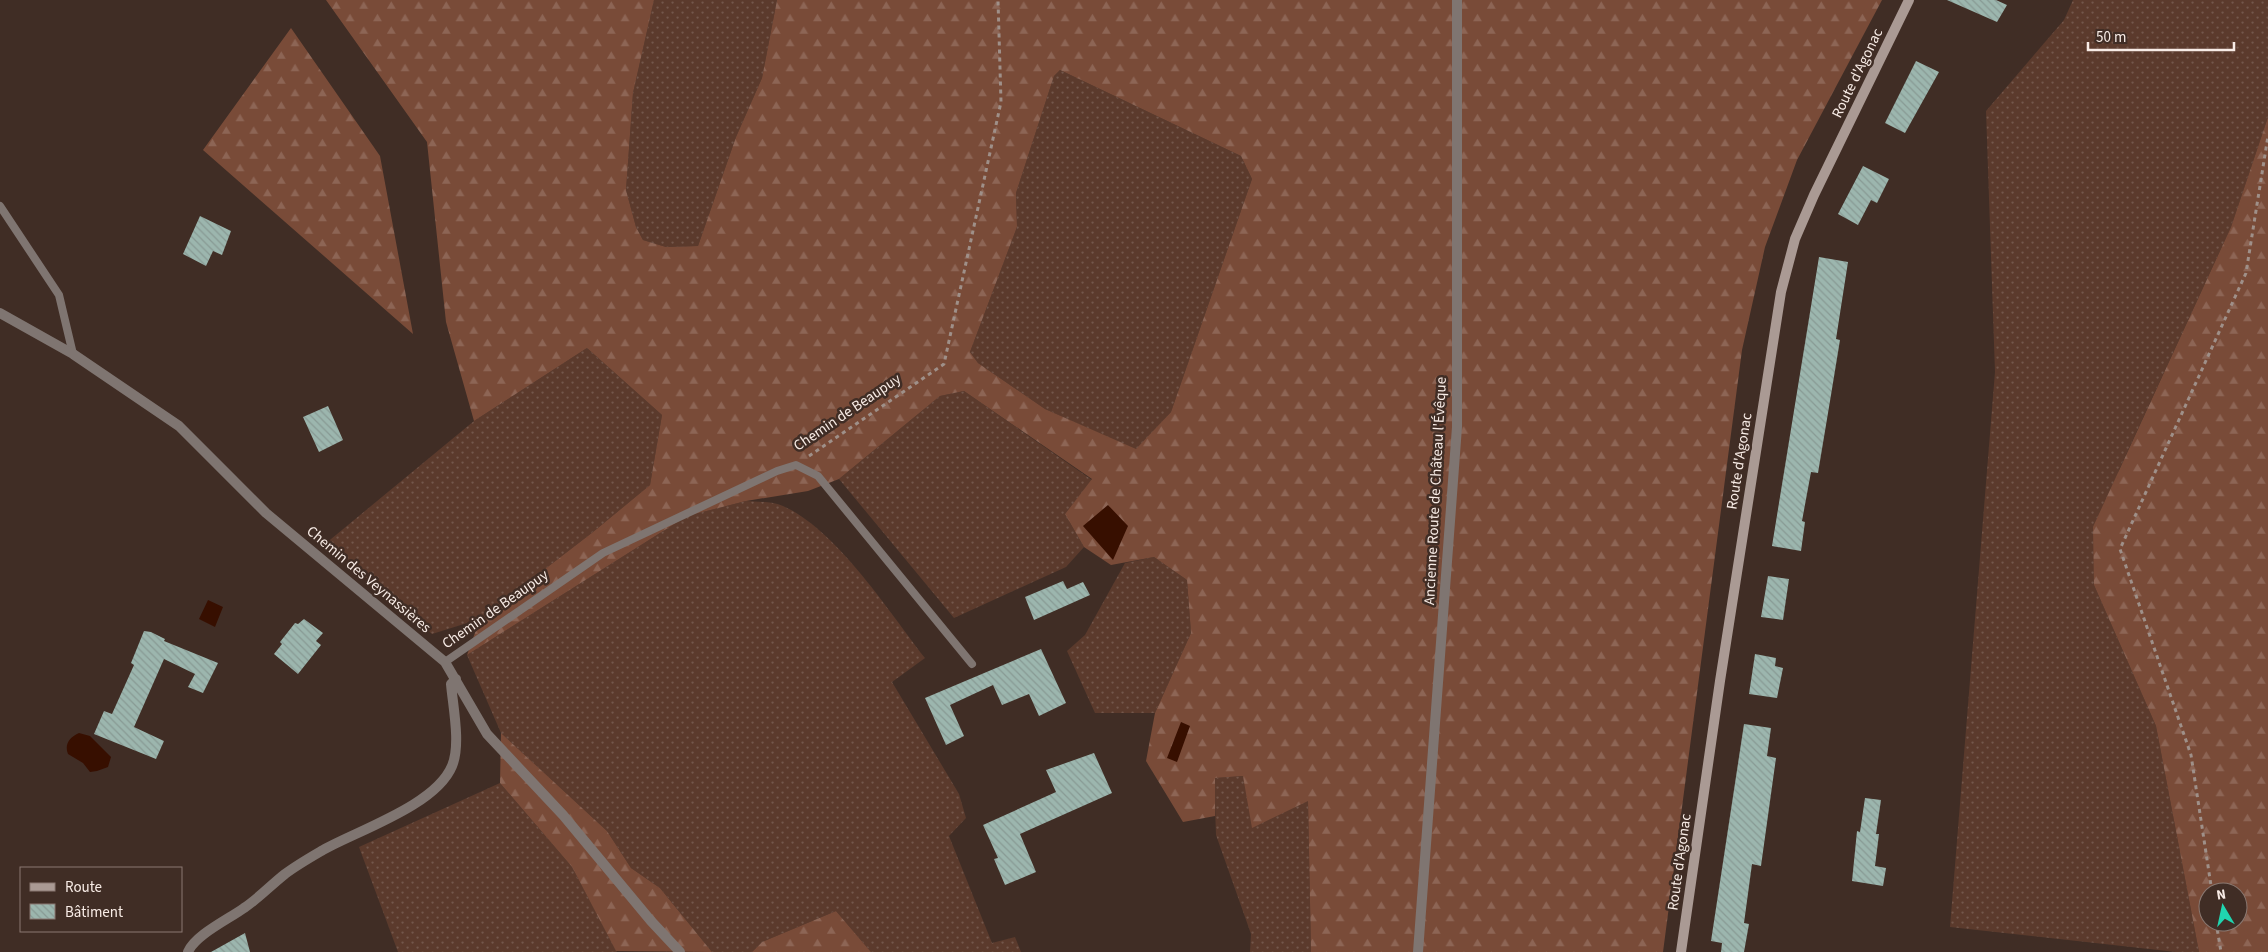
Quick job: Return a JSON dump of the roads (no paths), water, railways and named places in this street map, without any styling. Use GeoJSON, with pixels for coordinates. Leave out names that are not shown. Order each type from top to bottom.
{"type":"FeatureCollection","features":[{"type":"Feature","properties":{"kind":"main road","name":"Route d'Agonac"},"geometry":{"type":"LineString","coordinates":[[1681,952],[1720,681],[1781,292],[1795,239],[1814,195],[1910,0]]}},
{"type":"Feature","properties":{"kind":"street","name":"Ancienne Route de Château l'Évêque"},"geometry":{"type":"LineString","coordinates":[[1418,952],[1457,427],[1457,0]]}},
{"type":"Feature","properties":{"kind":"street","name":"Chemin des Veynassières"},"geometry":{"type":"LineString","coordinates":[[0,313],[73,354],[180,426],[266,513],[445,662],[487,734],[563,815],[651,921],[680,952]]}},
{"type":"Feature","properties":{"kind":"street"},"geometry":{"type":"LineString","coordinates":[[188,952],[209,932],[246,908],[286,874],[324,850],[382,822],[428,795],[442,782],[452,766],[455,739],[451,684],[456,680]]}},
{"type":"Feature","properties":{"kind":"lane"},"geometry":{"type":"LineString","coordinates":[[0,206],[59,295],[73,354]]}},
{"type":"Feature","properties":{"kind":"lane","name":"Chemin de Beaupuy"},"geometry":{"type":"LineString","coordinates":[[445,662],[603,552],[777,471],[796,465],[818,476],[972,664]]}}]}
